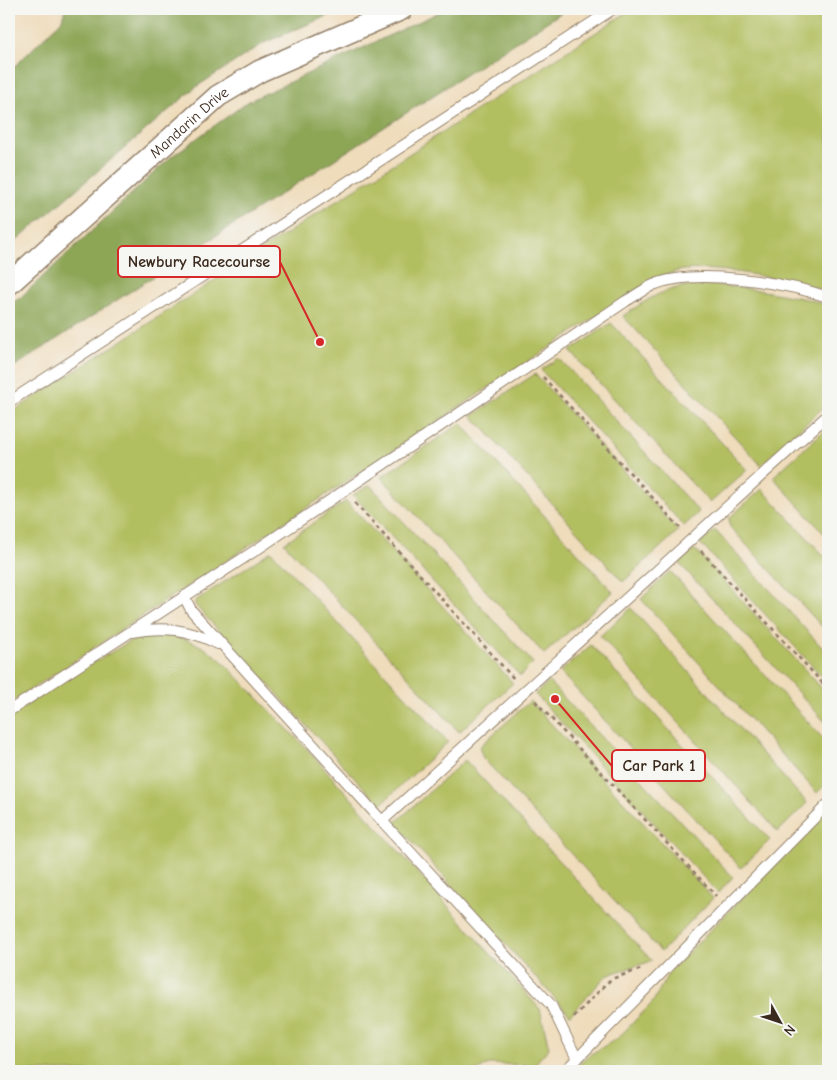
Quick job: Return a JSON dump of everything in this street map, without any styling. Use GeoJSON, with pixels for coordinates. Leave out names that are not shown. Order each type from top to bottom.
{"type":"FeatureCollection","features":[{"type":"Feature","properties":{"kind":"street","name":"Mandarin Drive"},"geometry":{"type":"LineString","coordinates":[[9,284],[218,96],[260,71],[402,9]]}},
{"type":"Feature","properties":{"kind":"lane"},"geometry":{"type":"LineString","coordinates":[[9,402],[613,9]]}},
{"type":"Feature","properties":{"kind":"lane"},"geometry":{"type":"LineString","coordinates":[[9,711],[626,301],[654,285],[689,276],[722,278],[814,292],[828,297]]}},
{"type":"Feature","properties":{"kind":"lane"},"geometry":{"type":"LineString","coordinates":[[382,821],[828,415]]}},
{"type":"Feature","properties":{"kind":"lane"},"geometry":{"type":"LineString","coordinates":[[184,596],[191,610],[224,647],[551,1005],[577,1059]]}},
{"type":"Feature","properties":{"kind":"lane"},"geometry":{"type":"LineString","coordinates":[[129,632],[148,629],[185,631],[202,636],[224,647]]}},
{"type":"Feature","properties":{"kind":"lane"},"geometry":{"type":"LineString","coordinates":[[565,1071],[828,804]]}},
{"type":"Feature","properties":{"kind":"green space"},"geometry":{"type":"Polygon","coordinates":[[[66,9],[344,9],[264,43],[196,87],[9,247],[9,72],[61,21],[66,9]]]}},
{"type":"Feature","properties":{"kind":"green space"},"geometry":{"type":"Polygon","coordinates":[[[446,9],[567,9],[9,370],[9,305],[20,298],[172,156],[249,101],[446,9]]]}},
{"type":"Feature","properties":{"kind":"green space"},"geometry":{"type":"Polygon","coordinates":[[[632,9],[828,9],[828,291],[756,275],[718,270],[684,270],[655,280],[638,289],[9,704],[9,414],[632,9]]]}},
{"type":"Feature","properties":{"kind":"green space"},"geometry":{"type":"Polygon","coordinates":[[[706,284],[758,290],[812,300],[828,306],[828,403],[761,465],[623,316],[643,302],[671,289],[706,284]]]}},
{"type":"Feature","properties":{"kind":"green space"},"geometry":{"type":"Polygon","coordinates":[[[611,323],[747,470],[710,503],[570,351],[611,323]]]}},
{"type":"Feature","properties":{"kind":"green space"},"geometry":{"type":"Polygon","coordinates":[[[559,358],[699,512],[684,526],[541,370],[559,358]]]}},
{"type":"Feature","properties":{"kind":"green space"},"geometry":{"type":"Polygon","coordinates":[[[535,374],[678,531],[623,582],[472,416],[535,374]]]}},
{"type":"Feature","properties":{"kind":"green space"},"geometry":{"type":"Polygon","coordinates":[[[461,423],[613,592],[544,654],[381,477],[461,423]]]}},
{"type":"Feature","properties":{"kind":"green space"},"geometry":{"type":"Polygon","coordinates":[[[828,427],[828,538],[773,477],[828,427]]]}},
{"type":"Feature","properties":{"kind":"green space"},"geometry":{"type":"Polygon","coordinates":[[[370,485],[533,663],[520,676],[353,495],[370,485]]]}},
{"type":"Feature","properties":{"kind":"green space"},"geometry":{"type":"Polygon","coordinates":[[[762,489],[828,560],[828,633],[730,527],[729,518],[762,489]]]}},
{"type":"Feature","properties":{"kind":"green space"},"geometry":{"type":"Polygon","coordinates":[[[346,501],[513,683],[459,732],[284,543],[346,501]]]}},
{"type":"Feature","properties":{"kind":"green space"},"geometry":{"type":"Polygon","coordinates":[[[715,530],[828,654],[828,683],[700,543],[715,530]]]}},
{"type":"Feature","properties":{"kind":"green space"},"geometry":{"type":"Polygon","coordinates":[[[695,549],[828,695],[828,725],[679,563],[695,549]]]}},
{"type":"Feature","properties":{"kind":"green space"},"geometry":{"type":"Polygon","coordinates":[[[271,551],[448,742],[380,805],[195,605],[195,601],[271,551]]]}},
{"type":"Feature","properties":{"kind":"green space"},"geometry":{"type":"Polygon","coordinates":[[[670,571],[828,744],[828,782],[817,793],[641,599],[670,571]]]}},
{"type":"Feature","properties":{"kind":"green space"},"geometry":{"type":"Polygon","coordinates":[[[631,608],[807,803],[778,832],[600,636],[631,608]]]}},
{"type":"Feature","properties":{"kind":"green space"},"geometry":{"type":"Polygon","coordinates":[[[166,635],[182,638],[196,644],[222,661],[306,748],[540,1009],[549,1048],[534,1065],[489,1064],[477,1071],[9,1071],[9,718],[50,689],[130,641],[146,636],[166,635]]]}},
{"type":"Feature","properties":{"kind":"green space"},"geometry":{"type":"Polygon","coordinates":[[[591,645],[770,840],[741,868],[560,672],[591,645]]]}},
{"type":"Feature","properties":{"kind":"green space"},"geometry":{"type":"Polygon","coordinates":[[[549,682],[733,877],[718,893],[535,694],[549,682]]]}},
{"type":"Feature","properties":{"kind":"green space"},"geometry":{"type":"Polygon","coordinates":[[[530,701],[713,898],[661,952],[483,758],[479,747],[530,701]]]}},
{"type":"Feature","properties":{"kind":"green space"},"geometry":{"type":"Polygon","coordinates":[[[465,760],[652,961],[607,975],[570,1015],[395,823],[465,760]]]}},
{"type":"Feature","properties":{"kind":"green space"},"geometry":{"type":"Polygon","coordinates":[[[828,811],[828,1071],[573,1071],[586,1057],[618,1038],[653,1002],[669,972],[828,811]]]}},
{"type":"Feature","properties":{"kind":"place","name":"Newbury Racecourse"},"geometry":{"type":"Point","coordinates":[320,342]}},
{"type":"Feature","properties":{"kind":"place","name":"Car Park 1"},"geometry":{"type":"Point","coordinates":[555,699]}}]}
